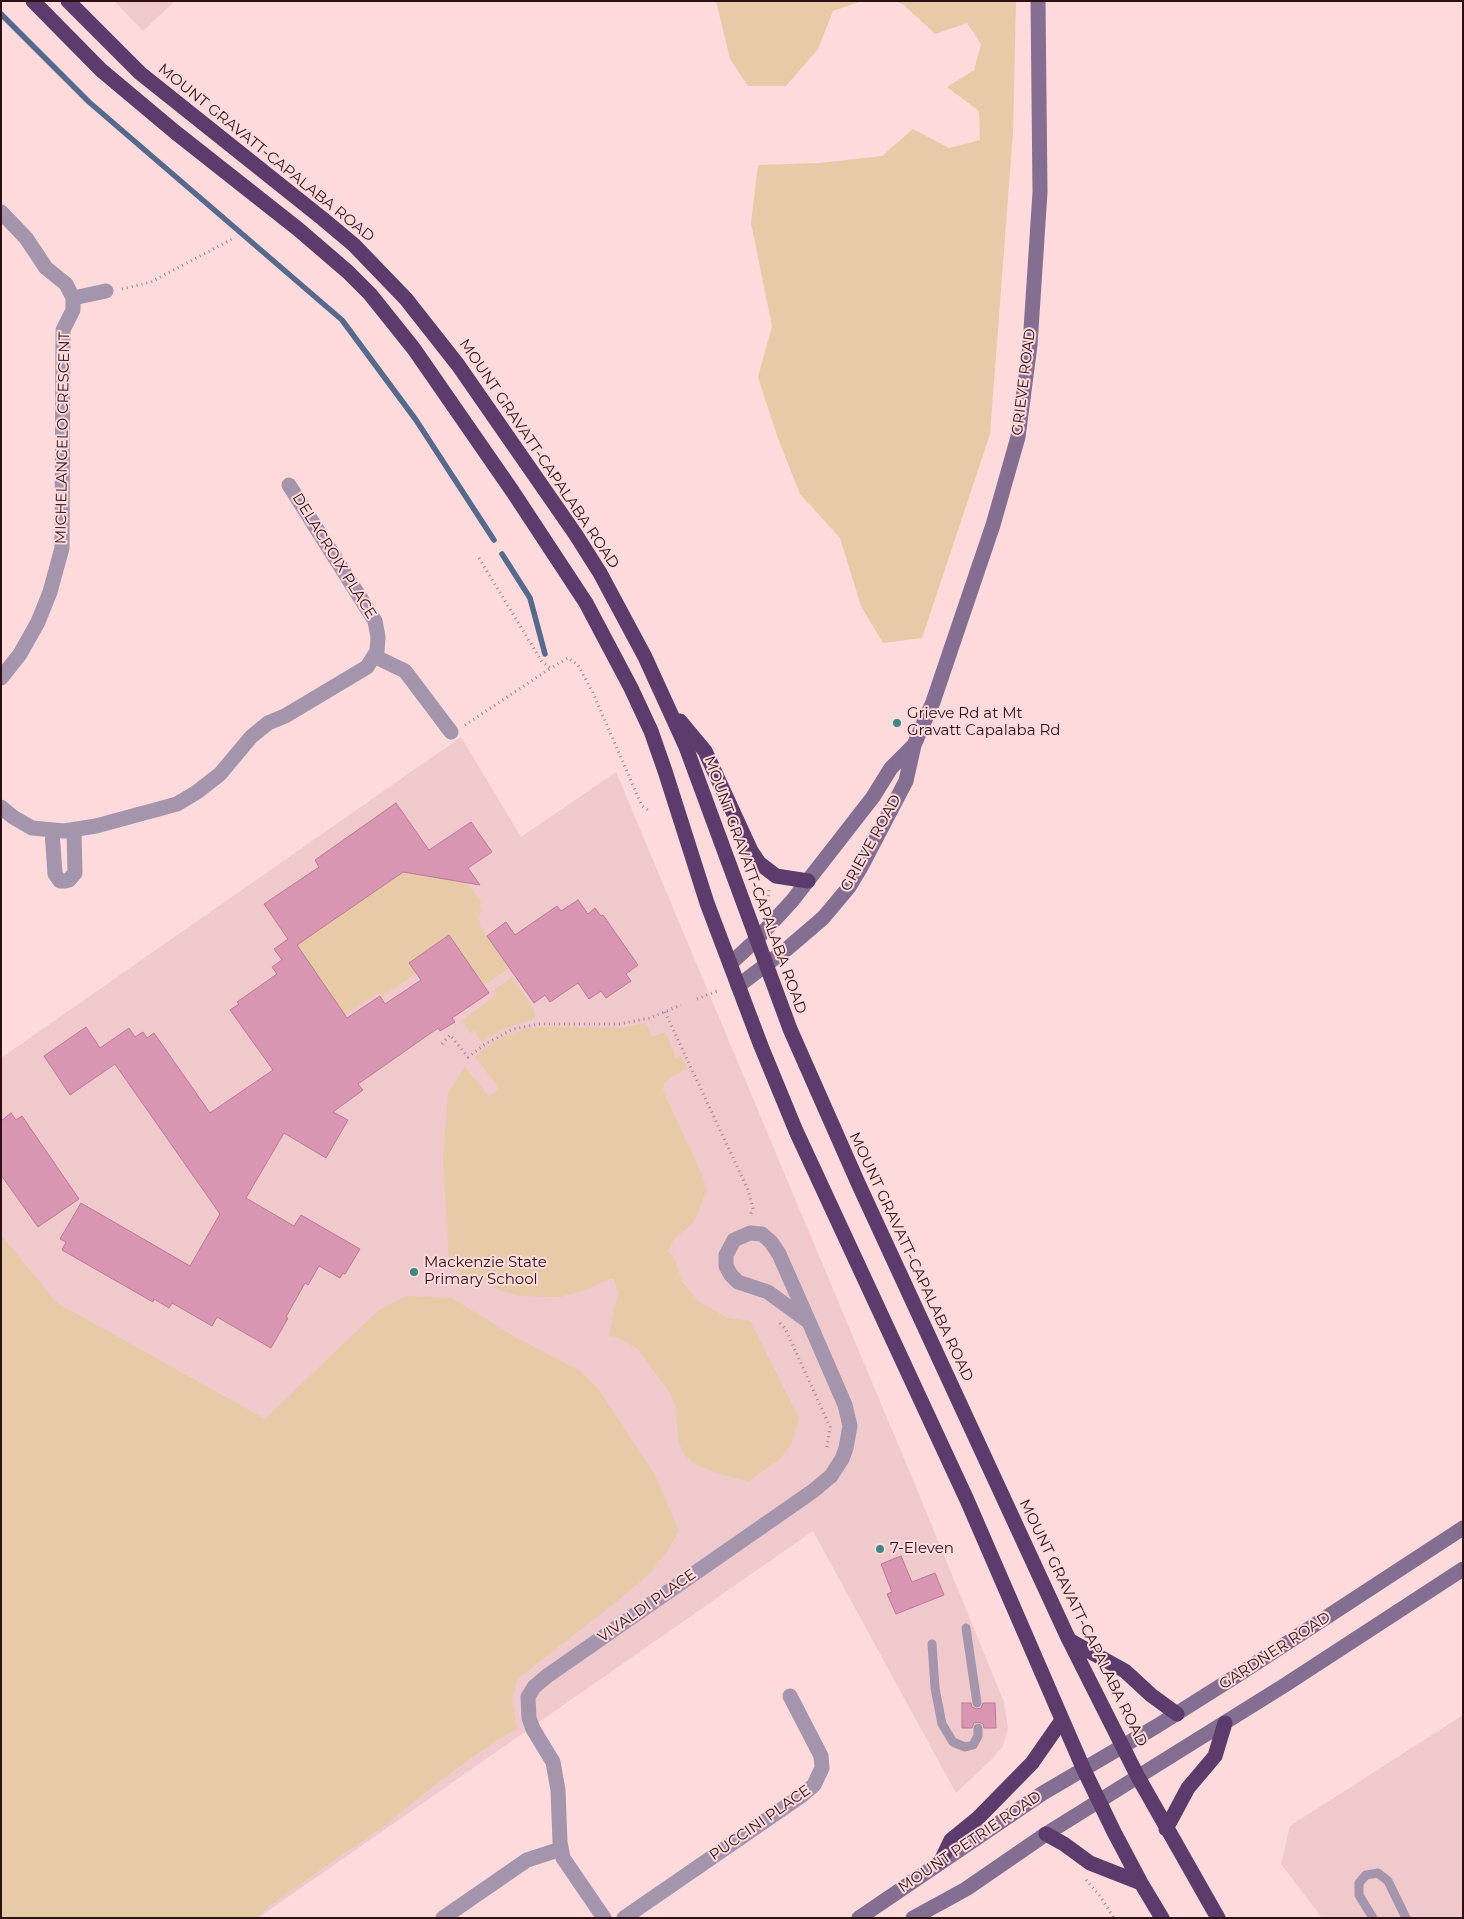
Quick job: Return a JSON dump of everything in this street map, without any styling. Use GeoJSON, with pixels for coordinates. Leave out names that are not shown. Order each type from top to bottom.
{"type":"FeatureCollection","features":[{"type":"Feature","properties":{"kind":"highway"},"geometry":{"type":"LineString","coordinates":[[33,1],[102,70],[135,99],[298,229],[348,272],[393,321],[414,350],[586,603],[631,688],[662,763],[707,903],[796,1131],[967,1500],[1084,1770],[1141,1883],[1162,1918]]}},
{"type":"Feature","properties":{"kind":"highway","name":"MOUNT GRAVATT-CAPALABA ROAD"},"geometry":{"type":"LineString","coordinates":[[68,1],[140,72],[354,245],[406,299],[458,364],[576,535],[620,610],[668,706],[686,747],[790,1029],[858,1183],[1069,1640],[1138,1777],[1218,1918]]}},
{"type":"Feature","properties":{"kind":"highway"},"geometry":{"type":"LineString","coordinates":[[668,706],[705,751],[752,852],[759,863],[776,876],[808,881]]}},
{"type":"Feature","properties":{"kind":"highway"},"geometry":{"type":"LineString","coordinates":[[1069,1640],[1125,1671],[1151,1695],[1177,1714]]}},
{"type":"Feature","properties":{"kind":"highway"},"geometry":{"type":"LineString","coordinates":[[941,1861],[951,1840],[984,1812],[1026,1769],[1042,1750],[1062,1720]]}},
{"type":"Feature","properties":{"kind":"highway"},"geometry":{"type":"LineString","coordinates":[[1166,1829],[1188,1788],[1215,1756],[1225,1723]]}},
{"type":"Feature","properties":{"kind":"highway"},"geometry":{"type":"LineString","coordinates":[[1046,1834],[1064,1844],[1090,1863],[1141,1883]]}},
{"type":"Feature","properties":{"kind":"street","name":"GRIEVE ROAD"},"geometry":{"type":"LineString","coordinates":[[738,986],[767,966],[823,918],[849,887],[861,867],[906,781],[914,745],[933,702],[993,525],[1018,437],[1030,345],[1040,192],[1038,1]]}},
{"type":"Feature","properties":{"kind":"street"},"geometry":{"type":"LineString","coordinates":[[1,212],[26,238],[46,268],[66,284],[73,298],[106,291]]}},
{"type":"Feature","properties":{"kind":"street","name":"MICHELANGELO CRESCENT"},"geometry":{"type":"LineString","coordinates":[[1,678],[20,654],[38,622],[50,592],[62,548],[63,330],[73,310],[73,298]]}},
{"type":"Feature","properties":{"kind":"street","name":"DELACROIX PLACE"},"geometry":{"type":"LineString","coordinates":[[289,485],[375,621],[378,645],[374,656]]}},
{"type":"Feature","properties":{"kind":"street"},"geometry":{"type":"LineString","coordinates":[[1,807],[23,824],[32,828],[52,831],[74,830],[146,813],[188,798],[220,774],[257,731],[354,676],[366,667],[374,656],[405,671],[451,732]]}},
{"type":"Feature","properties":{"kind":"street","name":"GRIEVE ROAD"},"geometry":{"type":"LineString","coordinates":[[730,964],[782,913],[873,797],[891,768],[914,745]]}},
{"type":"Feature","properties":{"kind":"street"},"geometry":{"type":"LineString","coordinates":[[52,831],[54,874],[60,881],[65,881],[69,880],[75,873],[74,830]]}},
{"type":"Feature","properties":{"kind":"street","name":"VIVALDI PLACE"},"geometry":{"type":"LineString","coordinates":[[604,1918],[569,1867],[560,1849],[557,1783],[553,1762],[536,1736],[529,1718],[527,1703],[530,1692],[546,1676],[813,1491],[837,1469],[847,1443],[850,1426],[848,1416],[840,1392],[779,1254],[768,1238],[762,1234],[750,1233],[734,1240],[726,1255],[726,1266],[731,1275],[738,1282],[768,1292],[809,1322]]}},
{"type":"Feature","properties":{"kind":"street","name":"GARDNER ROAD"},"geometry":{"type":"LineString","coordinates":[[1084,1770],[1177,1714],[1463,1528]]}},
{"type":"Feature","properties":{"kind":"street"},"geometry":{"type":"LineString","coordinates":[[1099,1802],[1463,1569]]}},
{"type":"Feature","properties":{"kind":"street","name":"PUCCINI PLACE"},"geometry":{"type":"LineString","coordinates":[[624,1918],[801,1796],[814,1785],[822,1768],[820,1756],[790,1696]]}},
{"type":"Feature","properties":{"kind":"street","name":"MOUNT PETRIE ROAD"},"geometry":{"type":"LineString","coordinates":[[859,1918],[1043,1793],[1084,1770]]}},
{"type":"Feature","properties":{"kind":"street","name":"MOUNT PETRIE ROAD"},"geometry":{"type":"LineString","coordinates":[[913,1918],[960,1892],[1046,1834],[1099,1802]]}},
{"type":"Feature","properties":{"kind":"street"},"geometry":{"type":"LineString","coordinates":[[443,1918],[527,1860],[560,1849]]}},
{"type":"Feature","properties":{"kind":"lane"},"geometry":{"type":"LineString","coordinates":[[966,1628],[977,1703]]}},
{"type":"Feature","properties":{"kind":"lane"},"geometry":{"type":"LineString","coordinates":[[932,1644],[935,1688],[942,1724],[953,1742],[965,1747],[973,1745],[978,1736],[978,1728]]}},
{"type":"Feature","properties":{"kind":"lane"},"geometry":{"type":"LineString","coordinates":[[1373,1918],[1359,1895],[1359,1884],[1366,1875],[1378,1873],[1388,1881],[1395,1899],[1406,1918]]}},
{"type":"Feature","properties":{"kind":"path"},"geometry":{"type":"LineString","coordinates":[[106,291],[151,282],[234,238]]}},
{"type":"Feature","properties":{"kind":"path"},"geometry":{"type":"LineString","coordinates":[[479,558],[542,662],[551,668]]}},
{"type":"Feature","properties":{"kind":"path"},"geometry":{"type":"LineString","coordinates":[[451,732],[473,721],[568,658],[578,665],[593,693],[642,806],[648,810]]}},
{"type":"Feature","properties":{"kind":"path"},"geometry":{"type":"LineString","coordinates":[[768,900],[769,887]]}},
{"type":"Feature","properties":{"kind":"path"},"geometry":{"type":"LineString","coordinates":[[697,999],[717,991]]}},
{"type":"Feature","properties":{"kind":"path"},"geometry":{"type":"LineString","coordinates":[[442,1044],[450,1035],[468,1057],[484,1045],[513,1029],[539,1024],[619,1024],[650,1018],[681,1005]]}},
{"type":"Feature","properties":{"kind":"path"},"geometry":{"type":"LineString","coordinates":[[665,1012],[748,1190],[753,1209],[750,1217],[741,1220]]}},
{"type":"Feature","properties":{"kind":"path"},"geometry":{"type":"LineString","coordinates":[[777,1318],[786,1330],[830,1427],[826,1450]]}},
{"type":"Feature","properties":{"kind":"path"},"geometry":{"type":"LineString","coordinates":[[1082,1876],[1100,1896],[1114,1918]]}},
{"type":"Feature","properties":{"kind":"shaded area"},"geometry":{"type":"Polygon","coordinates":[[[114,1],[175,1],[143,31],[114,1]]]}},
{"type":"Feature","properties":{"kind":"shaded area"},"geometry":{"type":"Polygon","coordinates":[[[716,1],[862,1],[833,11],[818,49],[786,86],[748,86],[730,59],[716,1]]]}},
{"type":"Feature","properties":{"kind":"shaded area"},"geometry":{"type":"Polygon","coordinates":[[[896,1],[1016,1],[1013,132],[990,434],[922,638],[883,643],[861,606],[840,538],[800,494],[777,436],[758,377],[772,326],[751,223],[758,165],[819,163],[882,156],[913,129],[949,148],[980,140],[979,111],[947,87],[974,70],[981,44],[967,23],[935,34],[904,5],[896,1]]]}},
{"type":"Feature","properties":{"kind":"shaded area","name":"Mackenzie State Primary School"},"geometry":{"type":"Polygon","coordinates":[[[461,737],[521,837],[616,772],[916,1487],[1004,1702],[1008,1728],[1003,1746],[956,1793],[813,1531],[258,1918],[1,1918],[1,1058],[461,737]]]}},
{"type":"Feature","properties":{"kind":"shaded area"},"geometry":{"type":"Polygon","coordinates":[[[403,872],[467,883],[481,902],[479,904],[482,909],[479,916],[480,926],[509,968],[484,985],[449,935],[409,962],[416,973],[382,997],[379,992],[345,1015],[297,945],[403,872]]]}},
{"type":"Feature","properties":{"kind":"shaded area"},"geometry":{"type":"Polygon","coordinates":[[[512,977],[535,1011],[535,1019],[504,1028],[482,1042],[474,1030],[470,1033],[462,1020],[494,997],[496,993],[494,990],[512,977]]]}},
{"type":"Feature","properties":{"kind":"shaded area"},"geometry":{"type":"Polygon","coordinates":[[[646,1023],[652,1037],[665,1032],[676,1058],[681,1055],[687,1069],[664,1083],[663,1091],[704,1180],[706,1190],[693,1223],[674,1239],[667,1252],[673,1255],[682,1282],[699,1302],[727,1318],[750,1321],[799,1418],[792,1442],[781,1458],[749,1481],[719,1474],[693,1463],[683,1453],[678,1439],[676,1408],[670,1393],[639,1350],[625,1341],[609,1335],[618,1293],[615,1281],[612,1278],[585,1290],[560,1297],[520,1296],[496,1289],[474,1274],[471,1274],[466,1280],[449,1263],[443,1157],[448,1093],[465,1067],[489,1097],[499,1089],[475,1056],[504,1036],[525,1029],[541,1027],[621,1028],[646,1023]]]}},
{"type":"Feature","properties":{"kind":"shaded area"},"geometry":{"type":"Polygon","coordinates":[[[1,1235],[57,1303],[265,1419],[379,1310],[406,1296],[452,1298],[515,1337],[580,1371],[599,1390],[655,1475],[679,1531],[651,1572],[615,1603],[517,1679],[512,1700],[517,1729],[498,1739],[437,1783],[384,1826],[284,1895],[255,1918],[1,1918],[1,1235]]]}},
{"type":"Feature","properties":{"kind":"shaded area"},"geometry":{"type":"Polygon","coordinates":[[[1463,1715],[1463,1918],[1322,1918],[1281,1864],[1290,1826],[1463,1715]]]}},
{"type":"Feature","properties":{"kind":"building"},"geometry":{"type":"Polygon","coordinates":[[[396,803],[429,850],[471,822],[492,852],[468,868],[480,885],[403,872],[297,945],[347,1018],[380,996],[385,1004],[421,980],[409,963],[449,935],[489,993],[452,1018],[455,1022],[440,1031],[438,1028],[358,1084],[363,1090],[333,1112],[348,1120],[326,1158],[284,1133],[246,1198],[294,1226],[301,1215],[360,1249],[345,1274],[343,1273],[340,1278],[319,1266],[308,1285],[305,1283],[271,1348],[217,1317],[212,1326],[172,1303],[169,1308],[154,1299],[153,1302],[62,1250],[66,1242],[60,1239],[81,1203],[190,1266],[220,1214],[115,1064],[70,1095],[44,1056],[86,1027],[100,1048],[129,1028],[135,1037],[143,1032],[147,1038],[154,1033],[210,1113],[273,1070],[230,1010],[239,1004],[237,1002],[277,974],[272,967],[282,960],[274,949],[288,939],[264,904],[319,867],[315,860],[396,803]]]}},
{"type":"Feature","properties":{"kind":"building"},"geometry":{"type":"Polygon","coordinates":[[[578,900],[588,914],[595,908],[601,916],[603,915],[638,965],[626,974],[631,981],[606,998],[601,991],[589,999],[578,983],[550,1002],[545,995],[534,1003],[487,936],[506,922],[515,935],[557,906],[561,911],[578,900]]]}},
{"type":"Feature","properties":{"kind":"building"},"geometry":{"type":"Polygon","coordinates":[[[11,1113],[16,1120],[22,1116],[79,1199],[38,1227],[1,1175],[1,1121],[11,1113]]]}},
{"type":"Feature","properties":{"kind":"building"},"geometry":{"type":"Polygon","coordinates":[[[901,1556],[912,1582],[935,1573],[944,1595],[896,1614],[887,1594],[892,1592],[881,1564],[901,1556]]]}},
{"type":"Feature","properties":{"kind":"building"},"geometry":{"type":"Polygon","coordinates":[[[962,1703],[971,1703],[972,1707],[977,1709],[981,1708],[983,1703],[995,1703],[996,1728],[984,1728],[983,1724],[978,1722],[974,1723],[972,1728],[962,1728],[962,1703]]]}},
{"type":"Feature","properties":{"kind":"waterway"},"geometry":{"type":"LineString","coordinates":[[1,14],[89,102],[342,320],[416,420],[494,540]]}},
{"type":"Feature","properties":{"kind":"waterway"},"geometry":{"type":"LineString","coordinates":[[502,554],[530,598],[545,654]]}},
{"type":"Feature","properties":{"kind":"place","name":"Grieve Rd at Mt Gravatt Capalaba Rd"},"geometry":{"type":"Point","coordinates":[897,723]}},
{"type":"Feature","properties":{"kind":"place","name":"Mackenzie State Primary School"},"geometry":{"type":"Point","coordinates":[414,1272]}},
{"type":"Feature","properties":{"kind":"place","name":"7-Eleven"},"geometry":{"type":"Point","coordinates":[880,1549]}}]}
